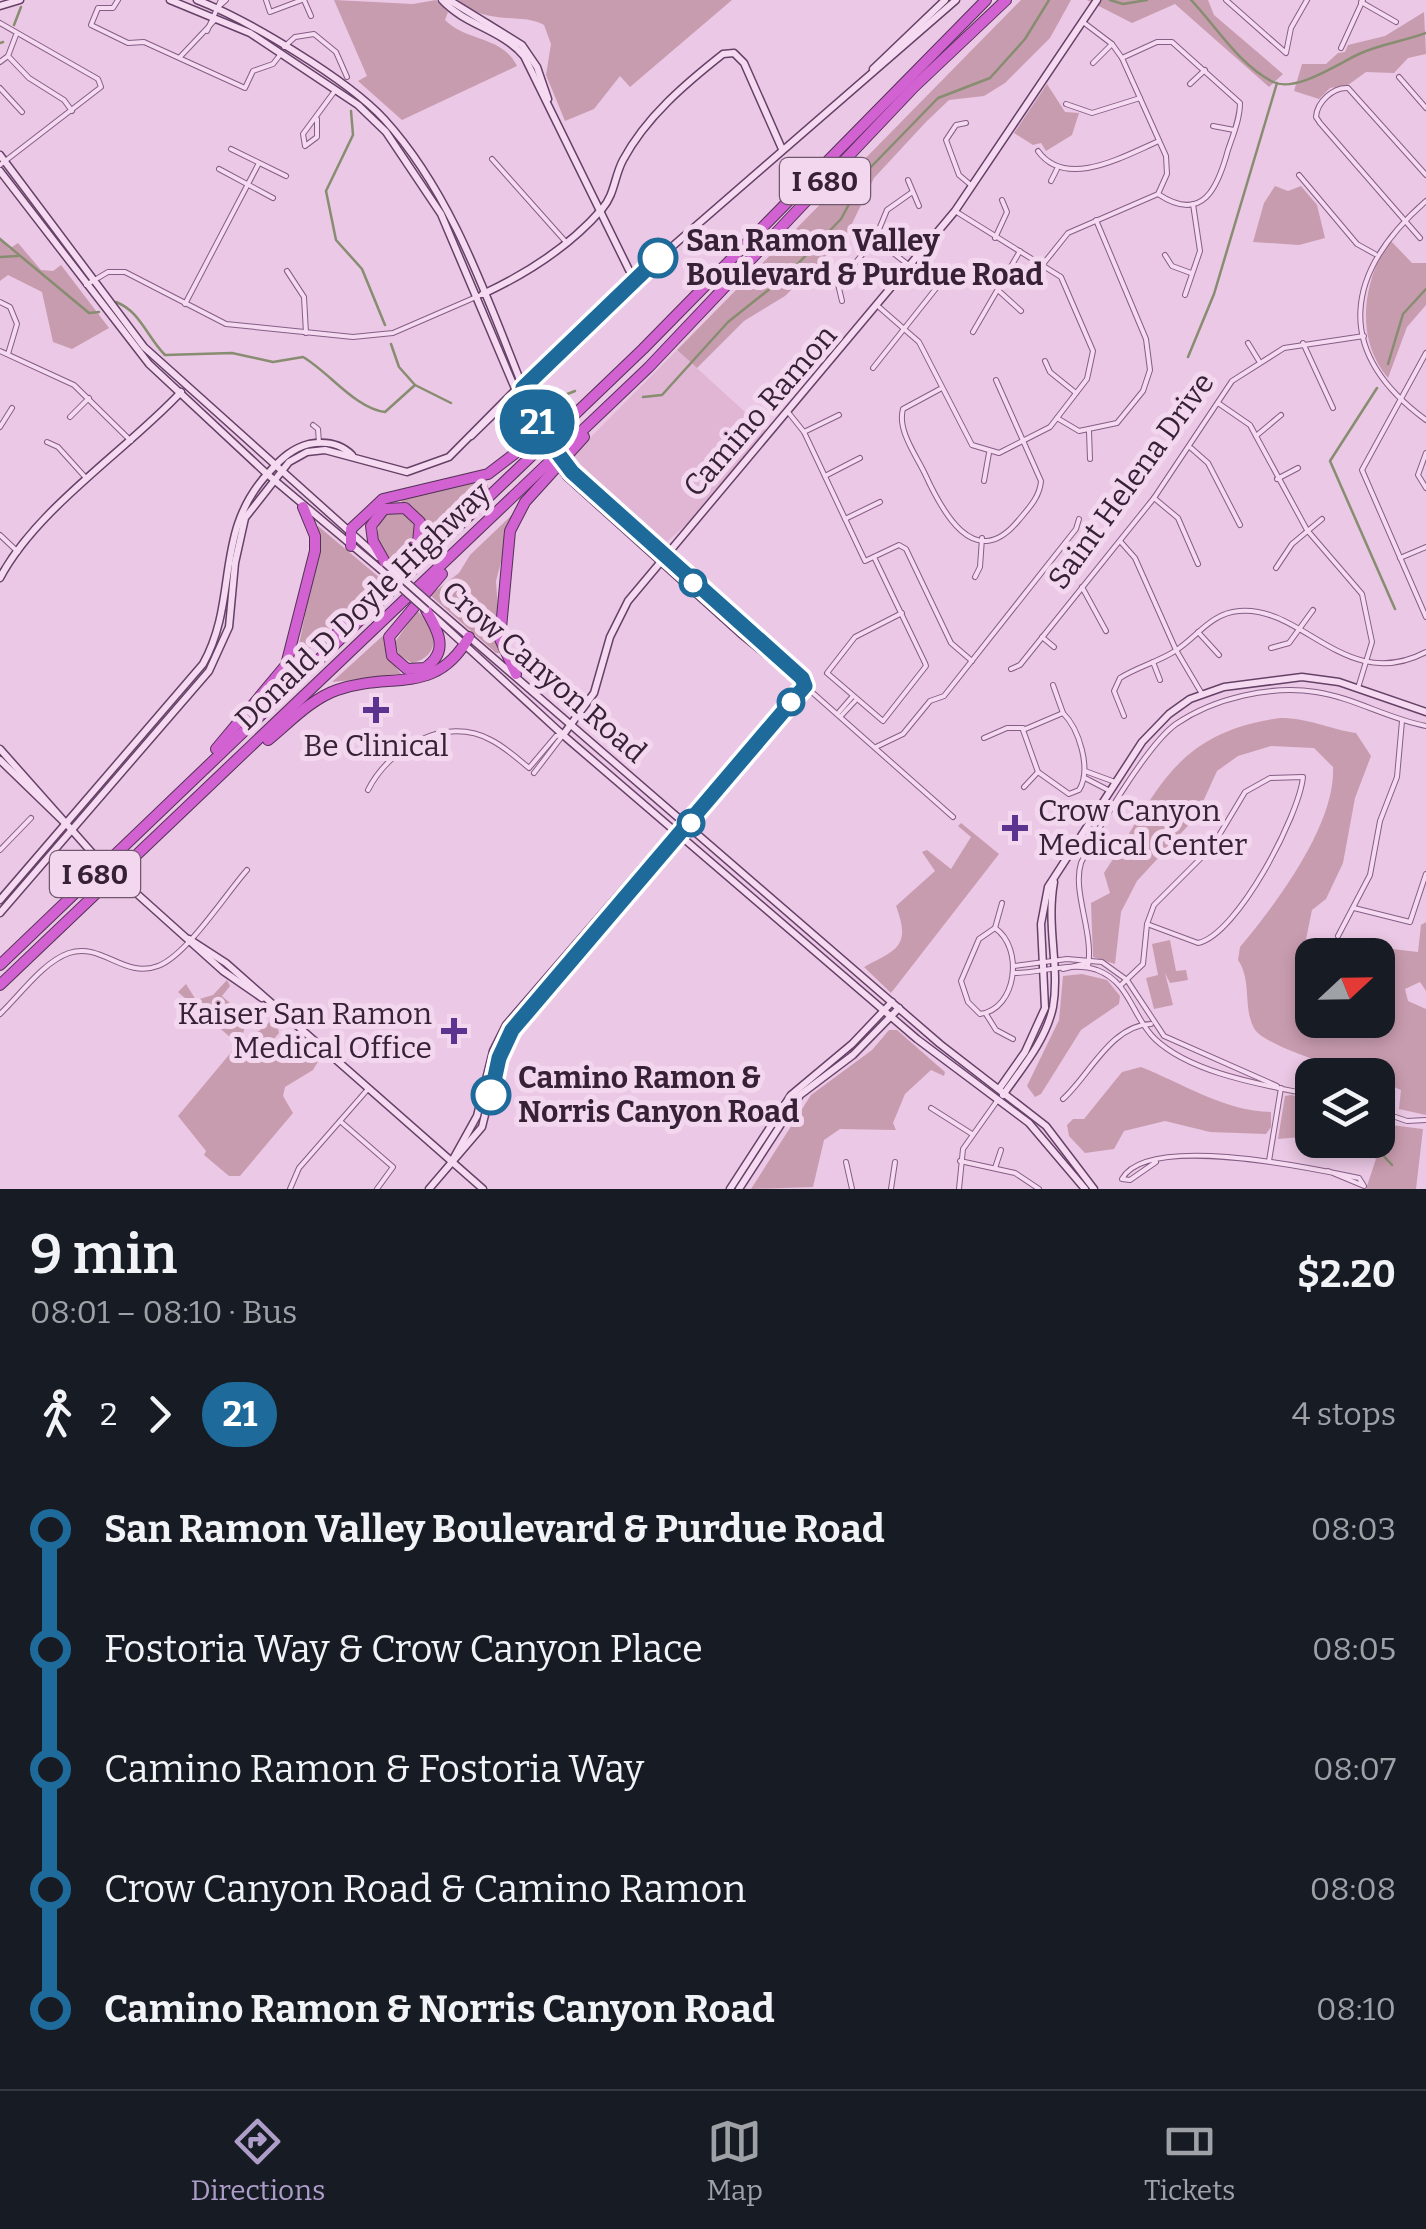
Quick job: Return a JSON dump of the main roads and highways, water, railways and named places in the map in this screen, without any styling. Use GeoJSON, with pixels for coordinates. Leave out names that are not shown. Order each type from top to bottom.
{"type":"FeatureCollection","features":[{"type":"Feature","properties":{"kind":"highway","name":"Donald D Doyle Highway"},"geometry":{"type":"LineString","coordinates":[[0,965],[585,404],[986,0]]}},
{"type":"Feature","properties":{"kind":"highway","name":"Donald D Doyle Highway"},"geometry":{"type":"LineString","coordinates":[[0,985],[649,367],[902,100],[1006,0]]}},
{"type":"Feature","properties":{"kind":"highway"},"geometry":{"type":"LineString","coordinates":[[516,674],[500,640],[514,523],[530,496],[649,367]]}},
{"type":"Feature","properties":{"kind":"highway"},"geometry":{"type":"LineString","coordinates":[[351,546],[350,532],[382,499],[470,480],[495,470],[585,404]]}},
{"type":"Feature","properties":{"kind":"highway"},"geometry":{"type":"LineString","coordinates":[[189,783],[195,771],[270,688],[290,657],[315,551],[315,536],[303,507]]}},
{"type":"Feature","properties":{"kind":"highway"},"geometry":{"type":"LineString","coordinates":[[324,656],[328,642],[418,542],[420,522],[405,508],[384,509],[372,526],[372,540],[383,567]]}},
{"type":"Feature","properties":{"kind":"highway"},"geometry":{"type":"LineString","coordinates":[[429,607],[440,640],[439,655],[425,668],[407,668],[392,656],[392,631],[491,519]]}},
{"type":"Feature","properties":{"kind":"highway"},"geometry":{"type":"LineString","coordinates":[[230,768],[328,694],[427,677],[446,667],[467,641]]}},
{"type":"Feature","properties":{"kind":"main road"},"geometry":{"type":"LineString","coordinates":[[0,6],[20,0]]}},
{"type":"Feature","properties":{"kind":"main road"},"geometry":{"type":"LineString","coordinates":[[170,0],[219,6]]}},
{"type":"Feature","properties":{"kind":"main road"},"geometry":{"type":"LineString","coordinates":[[197,0],[219,6],[383,118],[447,210],[533,422],[569,475],[805,686],[717,788],[711,788],[686,824],[512,1030],[499,1058],[482,1126],[429,1189]]}},
{"type":"Feature","properties":{"kind":"main road"},"geometry":{"type":"LineString","coordinates":[[446,0],[462,18],[496,32],[518,48],[629,270],[638,276]]}},
{"type":"Feature","properties":{"kind":"main road"},"geometry":{"type":"LineString","coordinates":[[874,70],[945,0]]}},
{"type":"Feature","properties":{"kind":"main road"},"geometry":{"type":"LineString","coordinates":[[470,437],[489,413],[638,276],[956,0]]}},
{"type":"Feature","properties":{"kind":"main road","name":"Camino Ramon"},"geometry":{"type":"LineString","coordinates":[[563,735],[594,693],[615,621],[956,211],[1097,0]]}},
{"type":"Feature","properties":{"kind":"main road"},"geometry":{"type":"LineString","coordinates":[[480,296],[526,274],[600,212],[611,198],[623,160],[666,101],[723,54],[734,53],[744,63],[782,149]]}},
{"type":"Feature","properties":{"kind":"main road","name":"Crow Canyon Road"},"geometry":{"type":"LineString","coordinates":[[1,163],[89,283],[182,390],[303,507],[383,567]]}},
{"type":"Feature","properties":{"kind":"main road"},"geometry":{"type":"LineString","coordinates":[[277,470],[308,452],[352,456],[391,470],[416,471],[441,462],[480,431],[519,388]]}},
{"type":"Feature","properties":{"kind":"main road"},"geometry":{"type":"LineString","coordinates":[[0,578],[18,552],[86,478],[182,390]]}},
{"type":"Feature","properties":{"kind":"main road","name":"Crow Canyon Road"},"geometry":{"type":"LineString","coordinates":[[182,390],[350,532],[563,735],[888,1013],[1029,1122],[1085,1189]]}},
{"type":"Feature","properties":{"kind":"main road"},"geometry":{"type":"LineString","coordinates":[[480,431],[489,413]]}},
{"type":"Feature","properties":{"kind":"main road"},"geometry":{"type":"LineString","coordinates":[[0,900],[203,664],[218,627],[233,528],[242,507],[295,449],[319,443],[336,444],[352,456]]}},
{"type":"Feature","properties":{"kind":"main road","name":"Crow Canyon Road"},"geometry":{"type":"LineString","coordinates":[[467,641],[516,674],[962,1060],[998,1096],[1046,1126],[1094,1189]]}},
{"type":"Feature","properties":{"kind":"main road"},"geometry":{"type":"LineString","coordinates":[[998,1096],[1044,1034],[1054,1002],[1048,930],[1054,878],[1115,782],[1160,722],[1202,694],[1289,677],[1322,679],[1358,688],[1426,712]]}},
{"type":"Feature","properties":{"kind":"main road"},"geometry":{"type":"LineString","coordinates":[[0,749],[94,855],[189,939],[226,963],[483,1189]]}},
{"type":"Feature","properties":{"kind":"main road"},"geometry":{"type":"LineString","coordinates":[[3,764],[68,825]]}},
{"type":"Feature","properties":{"kind":"main road"},"geometry":{"type":"LineString","coordinates":[[0,913],[68,825]]}},
{"type":"Feature","properties":{"kind":"main road"},"geometry":{"type":"LineString","coordinates":[[998,1096],[1045,1008],[1051,968]]}},
{"type":"Feature","properties":{"kind":"main road"},"geometry":{"type":"LineString","coordinates":[[739,1189],[800,1096],[853,1055],[895,1005]]}},
{"type":"Feature","properties":{"kind":"main road"},"geometry":{"type":"LineString","coordinates":[[730,1189],[790,1095],[888,1013]]}},
{"type":"Feature","properties":{"kind":"main road"},"geometry":{"type":"LineString","coordinates":[[962,1060],[999,1079],[1026,1048]]}},
{"type":"Feature","properties":{"kind":"waterway"},"geometry":{"type":"LineString","coordinates":[[643,397],[662,395],[728,322],[786,276],[841,219],[867,171],[938,98],[990,78],[1025,39],[1049,0]]}},
{"type":"Feature","properties":{"kind":"waterway"},"geometry":{"type":"LineString","coordinates":[[1110,0],[1123,4],[1147,0]]}},
{"type":"Feature","properties":{"kind":"waterway"},"geometry":{"type":"LineString","coordinates":[[1191,0],[1249,66],[1282,84],[1317,76],[1367,51],[1426,33]]}},
{"type":"Feature","properties":{"kind":"waterway"},"geometry":{"type":"LineString","coordinates":[[14,25],[21,7]]}},
{"type":"Feature","properties":{"kind":"waterway"},"geometry":{"type":"LineString","coordinates":[[488,20],[523,43]]}},
{"type":"Feature","properties":{"kind":"waterway"},"geometry":{"type":"LineString","coordinates":[[1188,357],[1214,294],[1277,83]]}},
{"type":"Feature","properties":{"kind":"waterway"},"geometry":{"type":"LineString","coordinates":[[351,111],[353,135],[326,191],[336,240],[362,269],[385,325]]}},
{"type":"Feature","properties":{"kind":"waterway"},"geometry":{"type":"LineString","coordinates":[[0,239],[89,313],[99,312]]}},
{"type":"Feature","properties":{"kind":"waterway"},"geometry":{"type":"LineString","coordinates":[[0,257],[18,256]]}},
{"type":"Feature","properties":{"kind":"waterway"},"geometry":{"type":"LineString","coordinates":[[1388,364],[1403,314],[1426,289]]}},
{"type":"Feature","properties":{"kind":"waterway"},"geometry":{"type":"LineString","coordinates":[[116,302],[137,318],[165,355],[232,353],[273,362],[303,357],[374,409],[385,412],[415,385],[451,403]]}},
{"type":"Feature","properties":{"kind":"waterway"},"geometry":{"type":"LineString","coordinates":[[391,344],[399,367],[415,385]]}},
{"type":"Feature","properties":{"kind":"waterway"},"geometry":{"type":"LineString","coordinates":[[1377,388],[1330,461],[1395,609]]}},
{"type":"Feature","properties":{"kind":"waterway"},"geometry":{"type":"LineString","coordinates":[[533,395],[560,397],[575,391]]}},
{"type":"Feature","properties":{"kind":"waterway"},"geometry":{"type":"LineString","coordinates":[[1386,1158],[1392,1165]]}},
{"type":"Feature","properties":{"kind":"place","name":"San Ramon Valley Boulevard & Purdue Road"},"geometry":{"type":"Point","coordinates":[658,258]}},
{"type":"Feature","properties":{"kind":"place","name":"Be Clinical"},"geometry":{"type":"Point","coordinates":[376,710]}},
{"type":"Feature","properties":{"kind":"place","name":"Crow Canyon Medical Center"},"geometry":{"type":"Point","coordinates":[1015,828]}},
{"type":"Feature","properties":{"kind":"place","name":"Kaiser San Ramon Medical Office"},"geometry":{"type":"Point","coordinates":[454,1031]}},
{"type":"Feature","properties":{"kind":"place","name":"Camino Ramon & Norris Canyon Road"},"geometry":{"type":"Point","coordinates":[491,1095]}}]}
